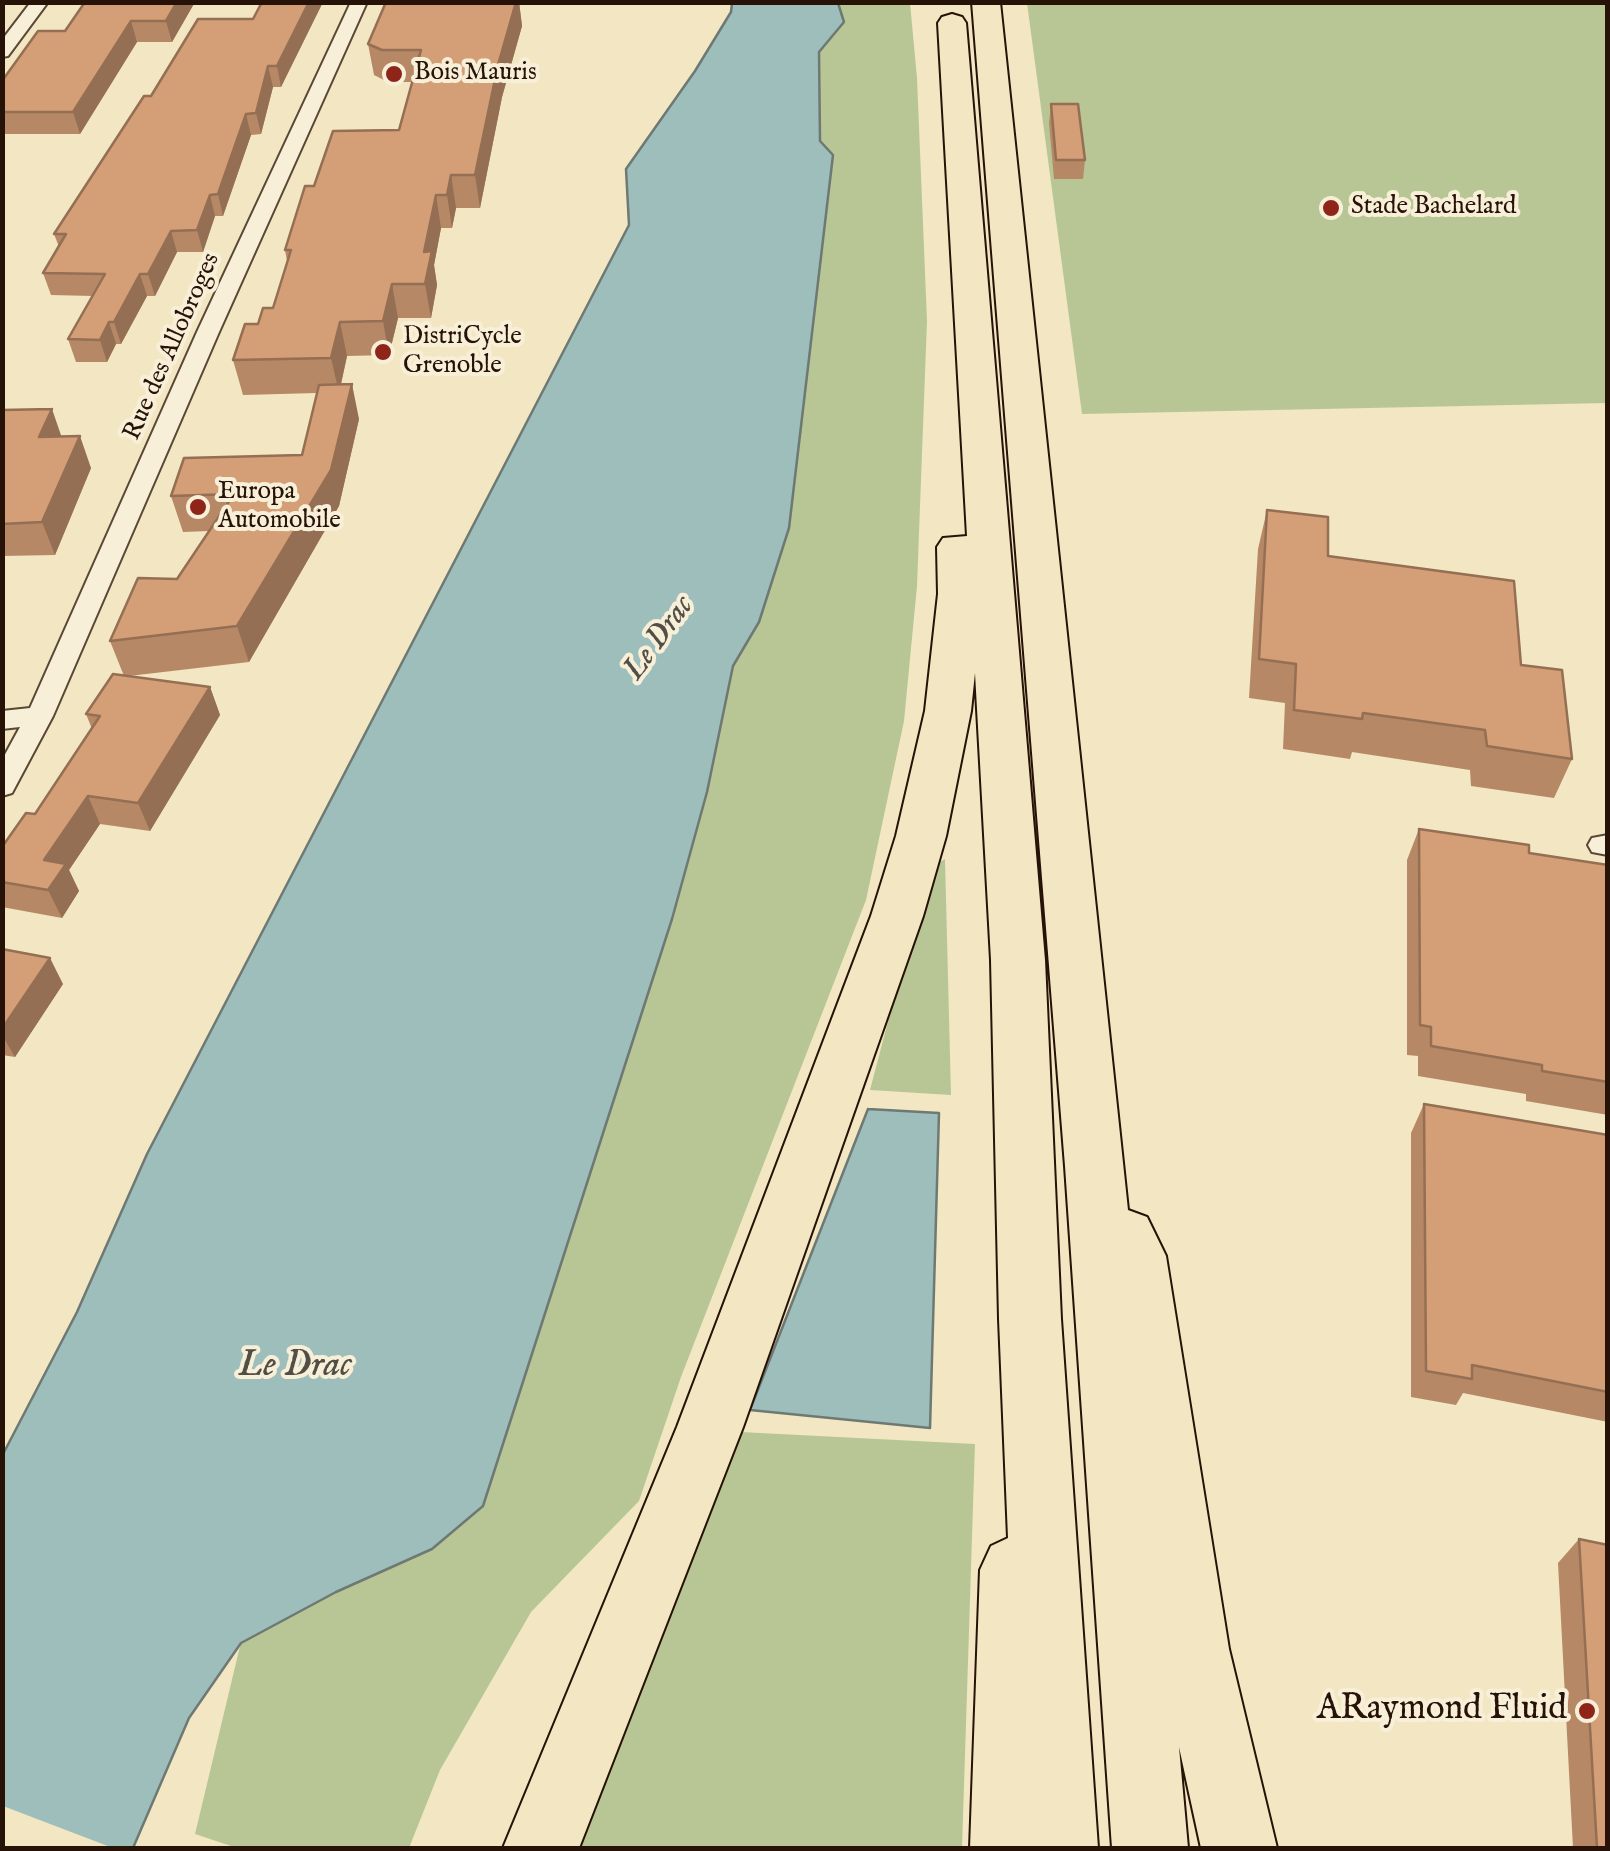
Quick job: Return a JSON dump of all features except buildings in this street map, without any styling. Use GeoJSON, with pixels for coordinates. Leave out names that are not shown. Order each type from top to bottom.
{"type":"FeatureCollection","features":[{"type":"Feature","properties":{"kind":"highway"},"geometry":{"type":"LineString","coordinates":[[951,2],[970,317],[981,420],[1018,960],[1030,1318],[1060,1848]]}},
{"type":"Feature","properties":{"kind":"highway"},"geometry":{"type":"LineString","coordinates":[[986,2],[1094,1166],[1150,1848]]}},
{"type":"Feature","properties":{"kind":"highway"},"geometry":{"type":"LineString","coordinates":[[541,1848],[724,1390],[846,1061],[920,836],[948,711],[958,614],[954,415],[970,317]]}},
{"type":"Feature","properties":{"kind":"highway"},"geometry":{"type":"LineString","coordinates":[[1094,1166],[1135,1256],[1193,1650],[1238,1848]]}},
{"type":"Feature","properties":{"kind":"highway"},"geometry":{"type":"LineString","coordinates":[[1008,1848],[1012,1626],[1030,1318]]}},
{"type":"Feature","properties":{"kind":"street"},"geometry":{"type":"LineString","coordinates":[[2,52],[40,2]]}},
{"type":"Feature","properties":{"kind":"street","name":"Rue des Allobroges"},"geometry":{"type":"LineString","coordinates":[[2,786],[40,716],[208,332],[359,2]]}},
{"type":"Feature","properties":{"kind":"street"},"geometry":{"type":"LineString","coordinates":[[2,720],[40,716]]}},
{"type":"Feature","properties":{"kind":"green space"},"geometry":{"type":"Polygon","coordinates":[[[838,3],[910,3],[927,321],[917,586],[904,721],[866,900],[681,1377],[639,1501],[531,1612],[440,1770],[409,1848],[237,1848],[195,1834],[241,1642],[336,1592],[432,1549],[483,1506],[672,919],[707,792],[733,666],[759,622],[820,141],[819,52],[844,22],[838,3]]]}},
{"type":"Feature","properties":{"kind":"green space","name":"Stade Bachelard"},"geometry":{"type":"Polygon","coordinates":[[[1027,3],[1607,3],[1607,403],[1082,414],[1027,3]]]}},
{"type":"Feature","properties":{"kind":"green space"},"geometry":{"type":"Polygon","coordinates":[[[945,859],[951,1095],[870,1090],[928,869],[945,859]]]}},
{"type":"Feature","properties":{"kind":"green space"},"geometry":{"type":"Polygon","coordinates":[[[721,1431],[975,1444],[962,1848],[561,1848],[721,1431]]]}},
{"type":"Feature","properties":{"kind":"water","name":"Le Drac"},"geometry":{"type":"Polygon","coordinates":[[[732,3],[838,3],[844,22],[819,52],[820,141],[833,155],[789,528],[759,622],[733,666],[707,792],[672,919],[483,1506],[432,1549],[336,1592],[241,1643],[189,1718],[133,1848],[3,1848],[2,1456],[77,1312],[147,1154],[629,225],[626,169],[695,71],[731,12],[732,3]]]}},
{"type":"Feature","properties":{"kind":"water"},"geometry":{"type":"Polygon","coordinates":[[[868,1109],[939,1113],[930,1428],[750,1410],[868,1109]]]}},
{"type":"Feature","properties":{"kind":"pier"},"geometry":{"type":"Polygon","coordinates":[[[3,1806],[113,1848],[3,1848],[3,1806]]]}},
{"type":"Feature","properties":{"kind":"place","name":"Bois Mauris"},"geometry":{"type":"Point","coordinates":[394,74]}},
{"type":"Feature","properties":{"kind":"place","name":"Stade Bachelard"},"geometry":{"type":"Point","coordinates":[1331,208]}},
{"type":"Feature","properties":{"kind":"place","name":"DistriCycle Grenoble"},"geometry":{"type":"Point","coordinates":[383,352]}},
{"type":"Feature","properties":{"kind":"place","name":"Europa Automobile"},"geometry":{"type":"Point","coordinates":[198,507]}},
{"type":"Feature","properties":{"kind":"place","name":"ARaymond Fluid"},"geometry":{"type":"Point","coordinates":[1587,1711]}}]}
